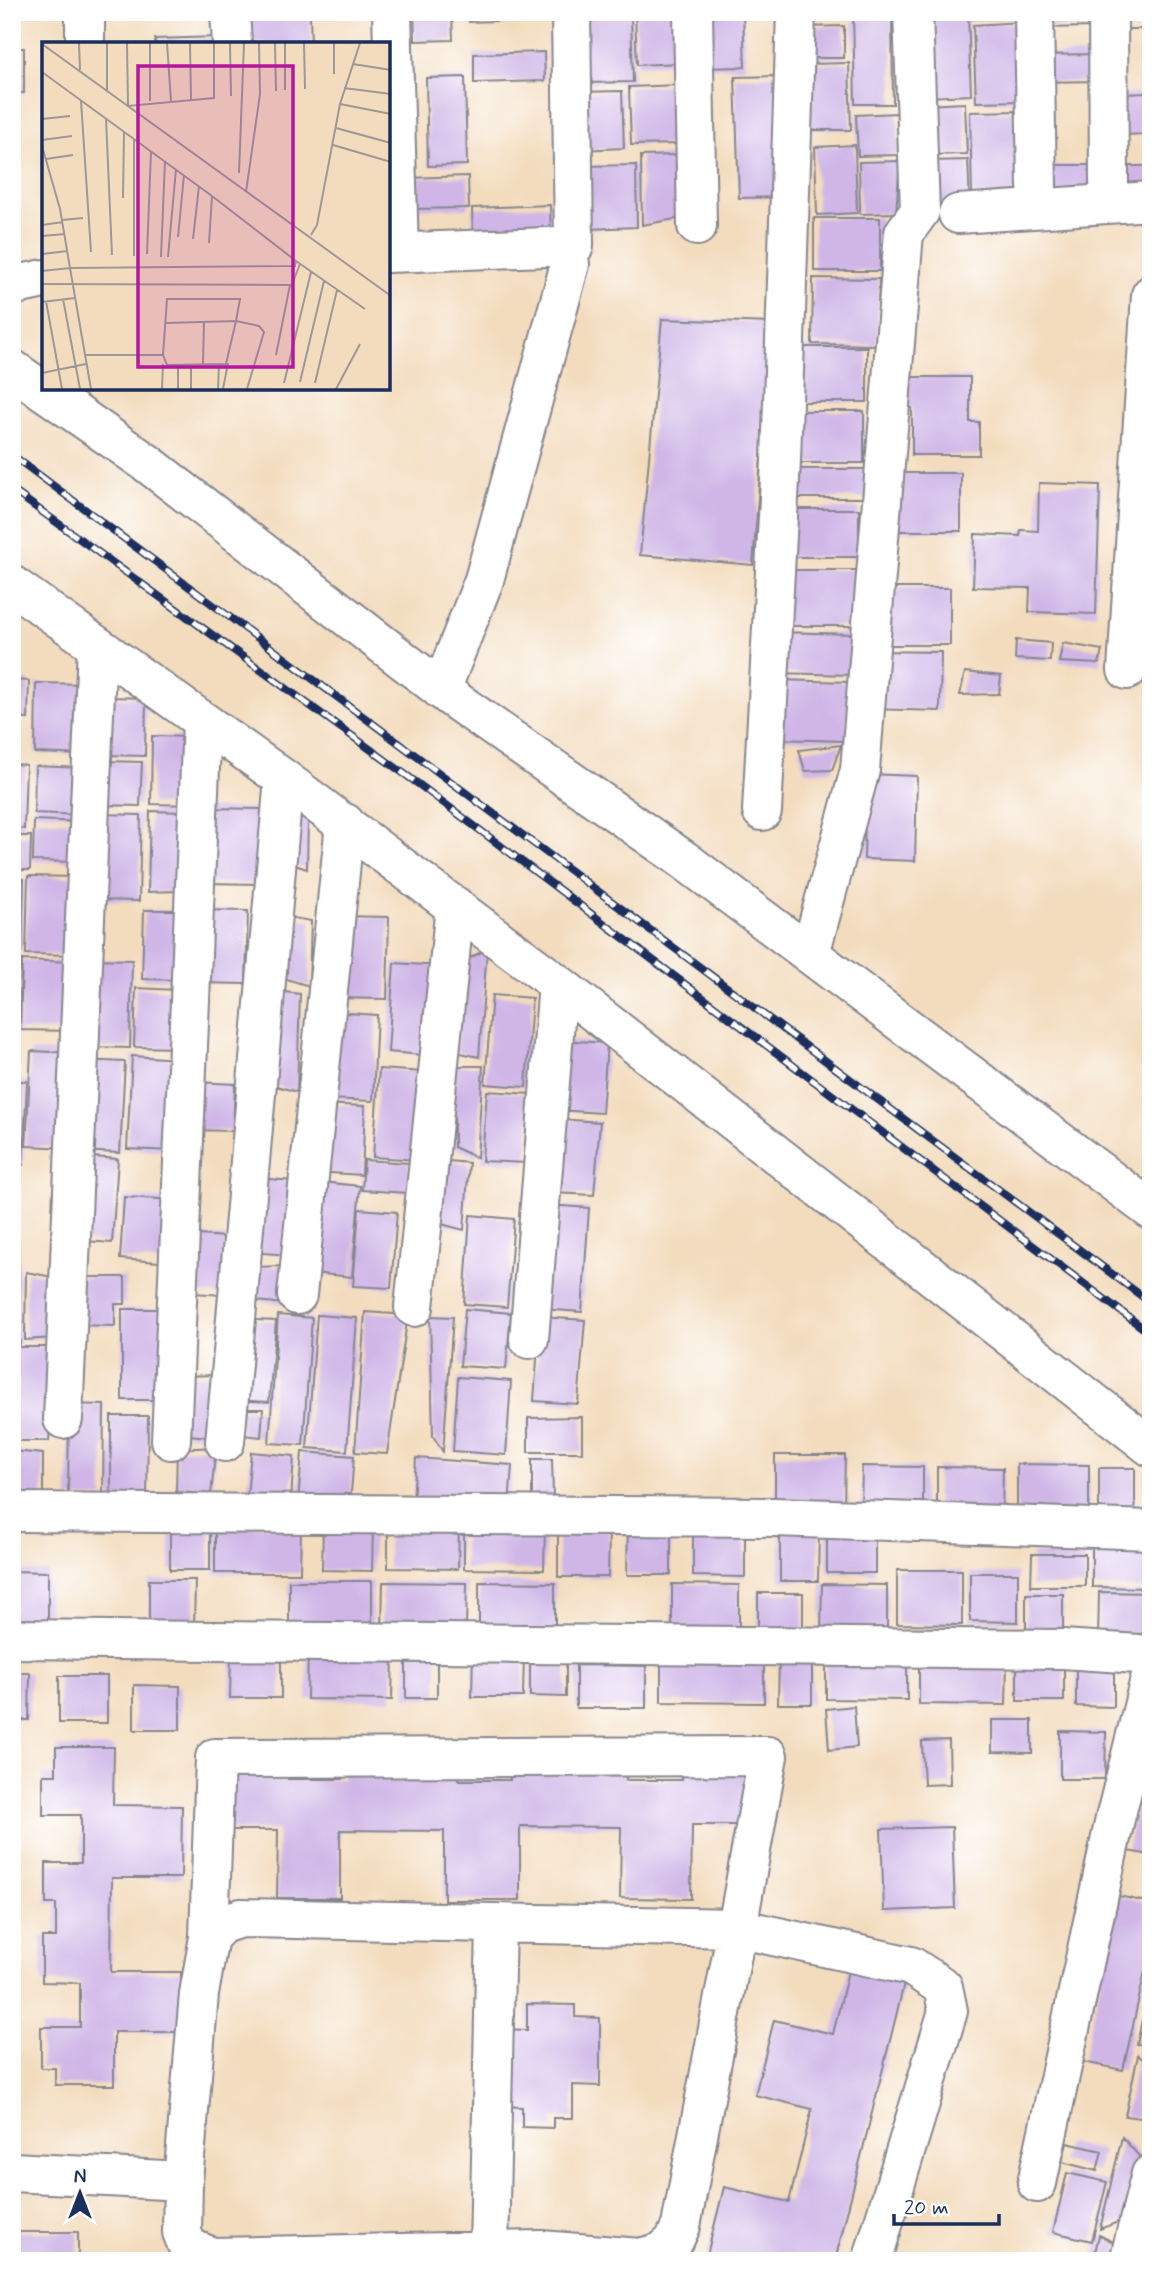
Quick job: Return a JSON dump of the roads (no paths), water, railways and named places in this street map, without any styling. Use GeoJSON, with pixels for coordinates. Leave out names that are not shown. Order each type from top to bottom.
{"type":"FeatureCollection","features":[{"type":"Feature","properties":{"kind":"street"},"geometry":{"type":"LineString","coordinates":[[85,12],[86,42]]}},
{"type":"Feature","properties":{"kind":"street"},"geometry":{"type":"LineString","coordinates":[[230,12],[232,42]]}},
{"type":"Feature","properties":{"kind":"street"},"geometry":{"type":"LineString","coordinates":[[392,12],[394,253],[574,246],[572,12]]}},
{"type":"Feature","properties":{"kind":"street"},"geometry":{"type":"LineString","coordinates":[[693,12],[697,226]]}},
{"type":"Feature","properties":{"kind":"street"},"geometry":{"type":"LineString","coordinates":[[762,811],[781,461],[796,12]]}},
{"type":"Feature","properties":{"kind":"street"},"geometry":{"type":"LineString","coordinates":[[810,954],[860,771],[904,233],[920,211],[914,12]]}},
{"type":"Feature","properties":{"kind":"street"},"geometry":{"type":"LineString","coordinates":[[1034,12],[1037,187]]}},
{"type":"Feature","properties":{"kind":"street"},"geometry":{"type":"LineString","coordinates":[[1108,12],[1109,182]]}},
{"type":"Feature","properties":{"kind":"street"},"geometry":{"type":"LineString","coordinates":[[958,214],[1151,201]]}},
{"type":"Feature","properties":{"kind":"street"},"geometry":{"type":"LineString","coordinates":[[441,690],[484,580],[570,264]]}},
{"type":"Feature","properties":{"kind":"street"},"geometry":{"type":"LineString","coordinates":[[12,286],[42,279]]}},
{"type":"Feature","properties":{"kind":"street"},"geometry":{"type":"LineString","coordinates":[[1127,670],[1151,295]]}},
{"type":"Feature","properties":{"kind":"street"},"geometry":{"type":"LineString","coordinates":[[12,369],[42,390]]}},
{"type":"Feature","properties":{"kind":"street"},"geometry":{"type":"LineString","coordinates":[[42,390],[147,463],[441,690],[684,860],[1151,1210]]}},
{"type":"Feature","properties":{"kind":"street"},"geometry":{"type":"LineString","coordinates":[[12,585],[345,823],[455,906],[1151,1447]]}},
{"type":"Feature","properties":{"kind":"street"},"geometry":{"type":"LineString","coordinates":[[63,1419],[97,646]]}},
{"type":"Feature","properties":{"kind":"street"},"geometry":{"type":"LineString","coordinates":[[171,1440],[202,722]]}},
{"type":"Feature","properties":{"kind":"street"},"geometry":{"type":"LineString","coordinates":[[225,1442],[284,779]]}},
{"type":"Feature","properties":{"kind":"street"},"geometry":{"type":"LineString","coordinates":[[297,1295],[345,823]]}},
{"type":"Feature","properties":{"kind":"street"},"geometry":{"type":"LineString","coordinates":[[414,1307],[455,906]]}},
{"type":"Feature","properties":{"kind":"street"},"geometry":{"type":"LineString","coordinates":[[529,1339],[558,984]]}},
{"type":"Feature","properties":{"kind":"street"},"geometry":{"type":"LineString","coordinates":[[12,1512],[774,1517],[1151,1530]]}},
{"type":"Feature","properties":{"kind":"street"},"geometry":{"type":"LineString","coordinates":[[12,1639],[1062,1649],[1146,1655],[1151,1663]]}},
{"type":"Feature","properties":{"kind":"street"},"geometry":{"type":"LineString","coordinates":[[1037,2183],[1115,1819],[1151,1675]]}},
{"type":"Feature","properties":{"kind":"street"},"geometry":{"type":"LineString","coordinates":[[768,1756],[681,2226],[672,2251],[652,2257],[608,2259],[541,2250],[300,2258],[187,2254],[182,2232],[183,2181],[199,1994],[209,1937],[215,1758],[768,1756]]}},
{"type":"Feature","properties":{"kind":"street"},"geometry":{"type":"LineString","coordinates":[[209,1937],[222,1924],[241,1918],[737,1928],[911,1966],[943,1987],[948,2011],[872,2261]]}},
{"type":"Feature","properties":{"kind":"street"},"geometry":{"type":"LineString","coordinates":[[489,2251],[496,1923]]}},
{"type":"Feature","properties":{"kind":"street"},"geometry":{"type":"LineString","coordinates":[[12,2172],[183,2181]]}},
{"type":"Feature","properties":{"kind":"street"},"geometry":{"type":"LineString","coordinates":[[1129,2261],[1151,2175]]}},
{"type":"Feature","properties":{"kind":"railway"},"geometry":{"type":"LineString","coordinates":[[12,455],[1151,1303]]}},
{"type":"Feature","properties":{"kind":"railway"},"geometry":{"type":"LineString","coordinates":[[12,490],[417,783],[1151,1334]]}}]}
